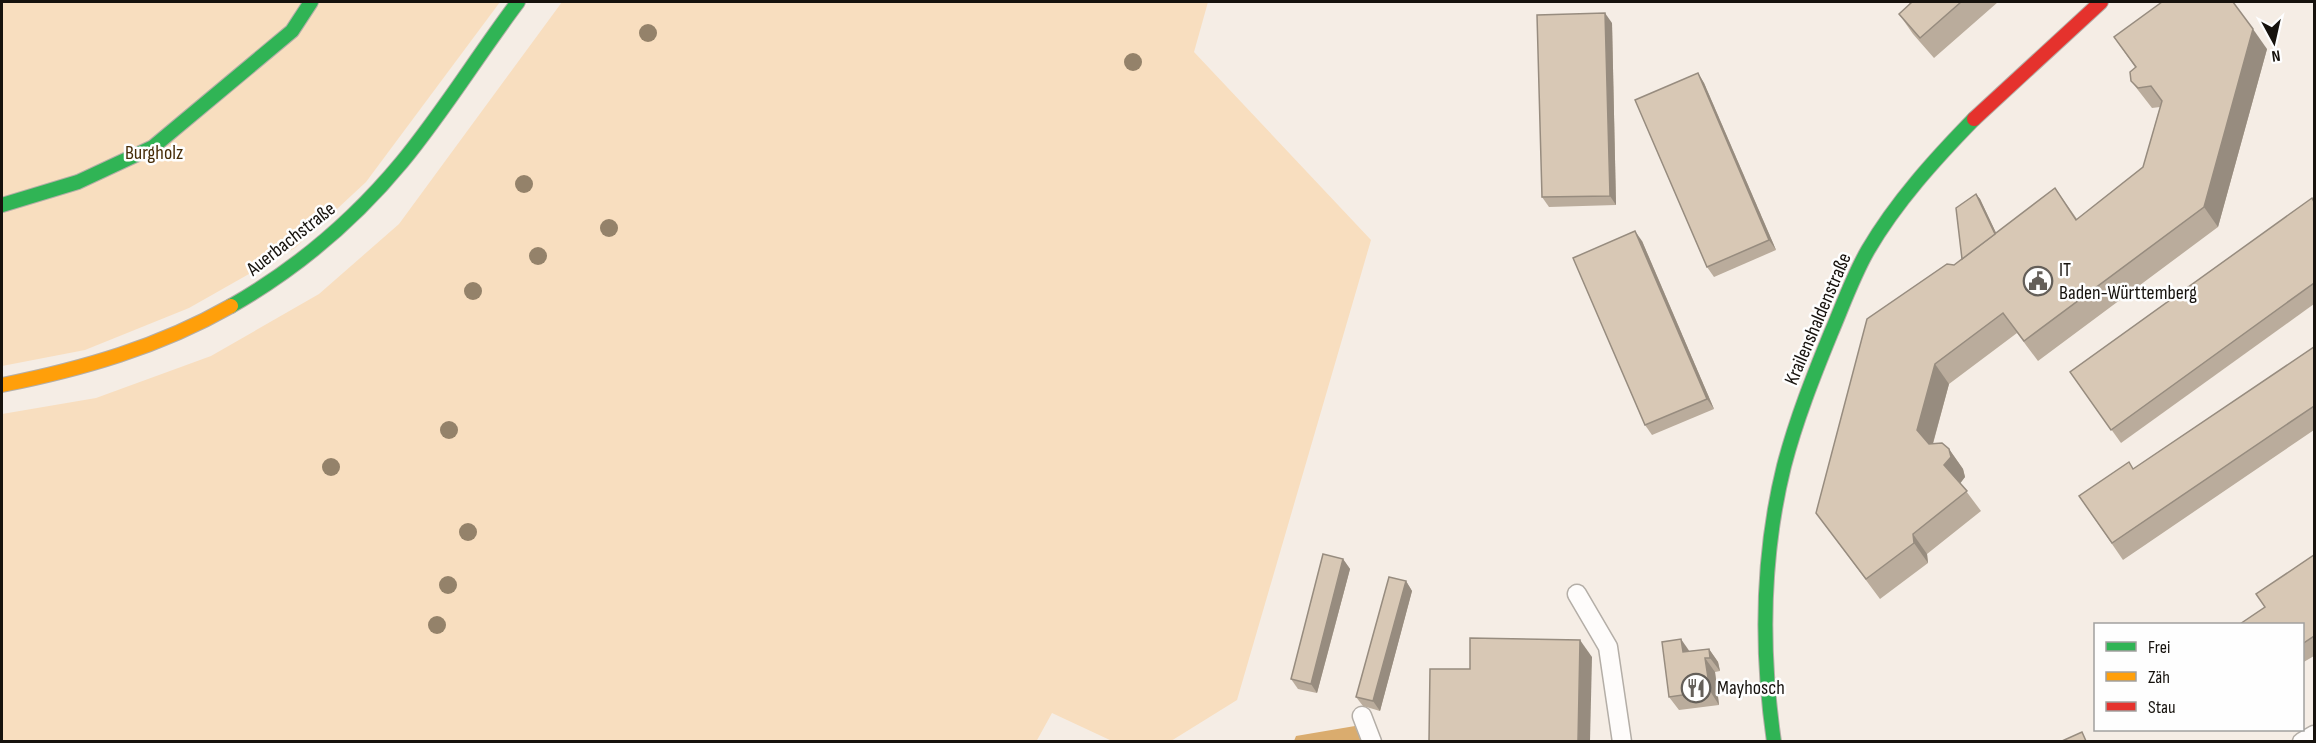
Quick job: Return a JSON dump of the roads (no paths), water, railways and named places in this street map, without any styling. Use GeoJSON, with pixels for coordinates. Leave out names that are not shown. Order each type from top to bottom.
{"type":"FeatureCollection","features":[{"type":"Feature","properties":{"kind":"street"},"geometry":{"type":"LineString","coordinates":[[2,205],[78,182],[153,147],[292,31],[311,2]]}},
{"type":"Feature","properties":{"kind":"street","name":"Auerbachstraße"},"geometry":{"type":"LineString","coordinates":[[2,385],[51,376],[142,350],[187,331],[271,282],[350,219],[384,184],[421,138],[518,2]]}},
{"type":"Feature","properties":{"kind":"street","name":"Krailenshaldenstraße"},"geometry":{"type":"LineString","coordinates":[[1774,739],[1767,682],[1766,624],[1774,517],[1780,486],[1801,411],[1851,285],[1873,242],[1921,175],[1972,120],[2101,2]]}},
{"type":"Feature","properties":{"kind":"lane"},"geometry":{"type":"LineString","coordinates":[[1577,594],[1608,647],[1622,741]]}},
{"type":"Feature","properties":{"kind":"lane"},"geometry":{"type":"LineString","coordinates":[[1362,716],[1372,741]]}},
{"type":"Feature","properties":{"kind":"lane"},"geometry":{"type":"LineString","coordinates":[[2302,741],[2314,735]]}},
{"type":"Feature","properties":{"kind":"lane"},"geometry":{"type":"LineString","coordinates":[[1753,741],[1774,739]]}},
{"type":"Feature","properties":{"kind":"place","name":"IT Baden-Württemberg"},"geometry":{"type":"Point","coordinates":[2038,281]}},
{"type":"Feature","properties":{"kind":"place","name":"Mayhosch"},"geometry":{"type":"Point","coordinates":[1696,688]}},
{"type":"Feature","properties":{"kind":"park label","name":"Burgholz"},"geometry":{"type":"Point","coordinates":[154,153]}}]}
